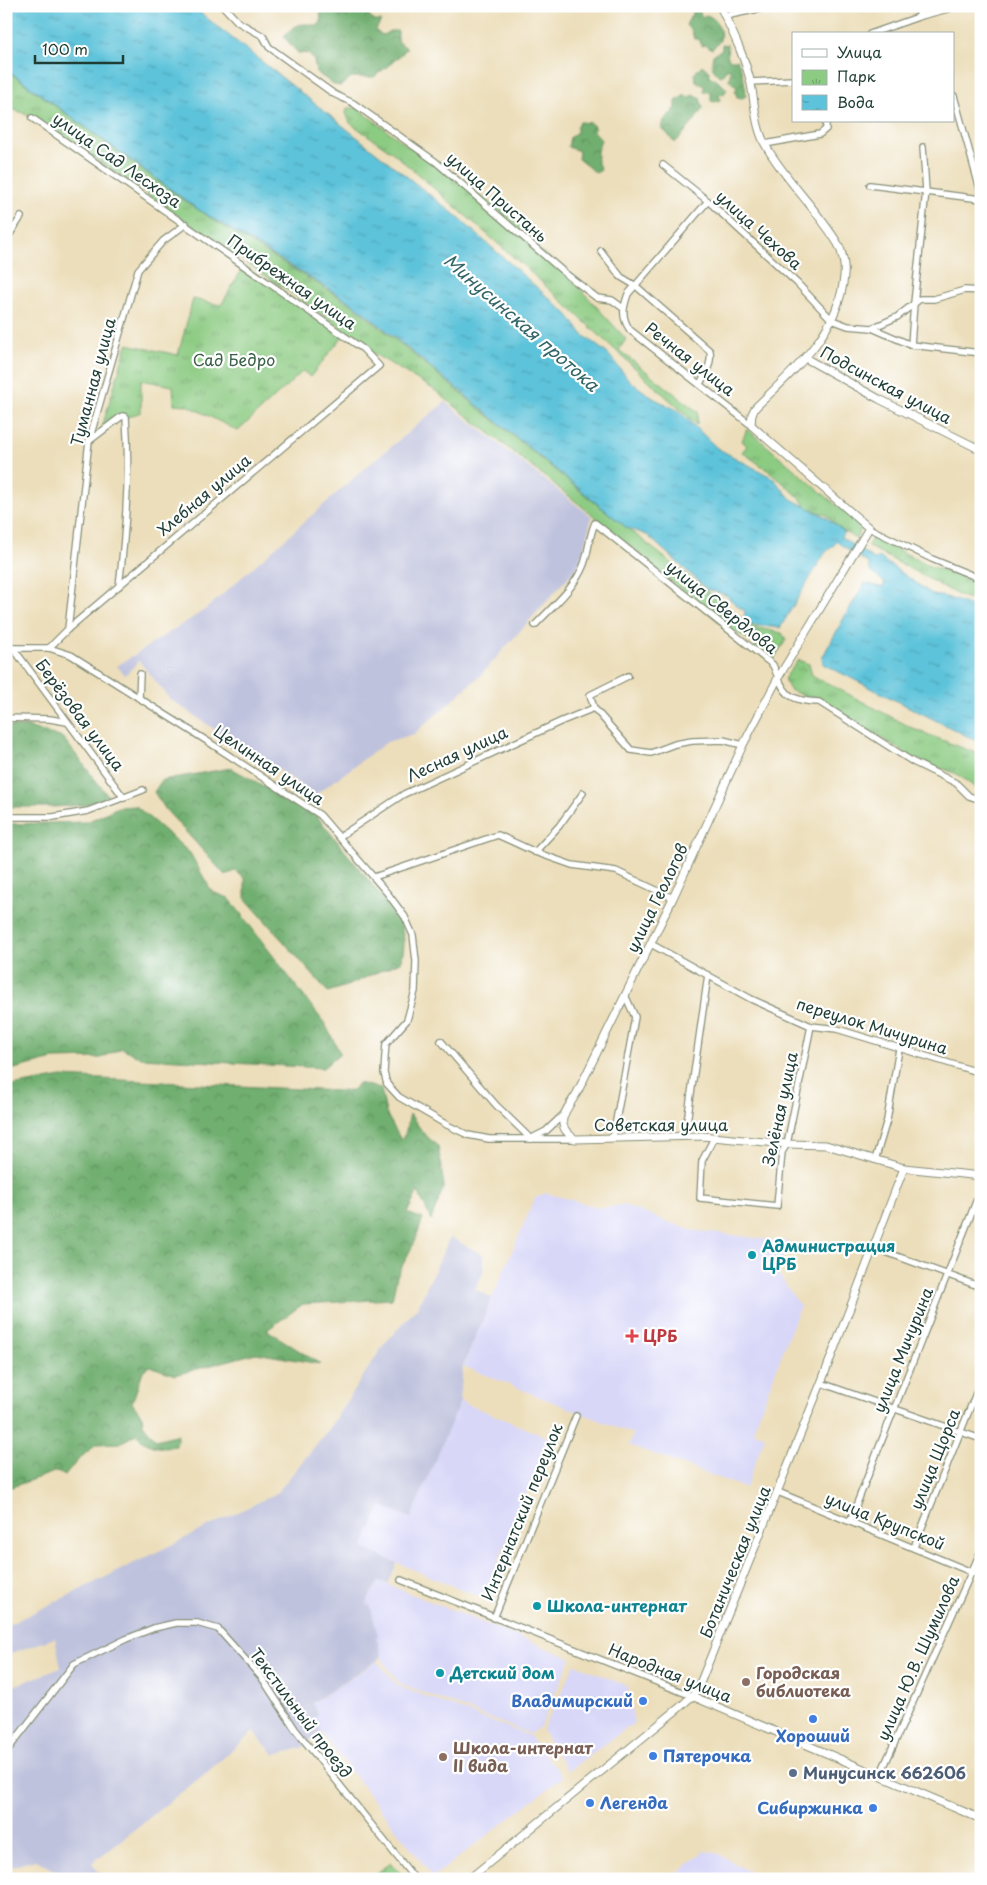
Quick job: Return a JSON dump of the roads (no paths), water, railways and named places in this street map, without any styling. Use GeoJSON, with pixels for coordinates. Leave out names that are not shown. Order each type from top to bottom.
{"type":"FeatureCollection","features":[{"type":"Feature","properties":{"kind":"street","name":"улица Пристань"},"geometry":{"type":"LineString","coordinates":[[223,6],[238,22],[264,36],[269,47],[334,94],[353,103],[436,162],[566,274],[597,298],[612,300],[623,308]]}},
{"type":"Feature","properties":{"kind":"street"},"geometry":{"type":"LineString","coordinates":[[720,6],[740,51],[750,82],[758,127],[765,144],[778,166],[839,245],[845,266],[842,294],[832,320],[805,358],[755,408],[752,414],[751,425],[869,528],[932,559],[981,579]]}},
{"type":"Feature","properties":{"kind":"street"},"geometry":{"type":"LineString","coordinates":[[725,16],[773,6]]}},
{"type":"Feature","properties":{"kind":"street"},"geometry":{"type":"LineString","coordinates":[[915,6],[921,16]]}},
{"type":"Feature","properties":{"kind":"street"},"geometry":{"type":"LineString","coordinates":[[876,32],[921,16],[959,6]]}},
{"type":"Feature","properties":{"kind":"street"},"geometry":{"type":"LineString","coordinates":[[750,82],[792,80]]}},
{"type":"Feature","properties":{"kind":"street"},"geometry":{"type":"LineString","coordinates":[[954,96],[981,193]]}},
{"type":"Feature","properties":{"kind":"street","name":"улица Сад Лесхоза"},"geometry":{"type":"LineString","coordinates":[[32,118],[186,224]]}},
{"type":"Feature","properties":{"kind":"street"},"geometry":{"type":"LineString","coordinates":[[765,144],[820,134],[826,129],[826,122]]}},
{"type":"Feature","properties":{"kind":"street"},"geometry":{"type":"LineString","coordinates":[[911,345],[926,191],[923,146]]}},
{"type":"Feature","properties":{"kind":"street","name":"улица Чехова"},"geometry":{"type":"LineString","coordinates":[[663,165],[708,201],[797,283],[832,320]]}},
{"type":"Feature","properties":{"kind":"street"},"geometry":{"type":"LineString","coordinates":[[870,185],[981,199]]}},
{"type":"Feature","properties":{"kind":"street"},"geometry":{"type":"LineString","coordinates":[[623,308],[628,294],[708,201]]}},
{"type":"Feature","properties":{"kind":"street"},"geometry":{"type":"LineString","coordinates":[[6,240],[22,217]]}},
{"type":"Feature","properties":{"kind":"street","name":"Прибрежная улица"},"geometry":{"type":"LineString","coordinates":[[186,224],[363,350],[380,366]]}},
{"type":"Feature","properties":{"kind":"street","name":"Туманная улица"},"geometry":{"type":"LineString","coordinates":[[68,629],[89,441],[138,270],[163,241],[186,224]]}},
{"type":"Feature","properties":{"kind":"street"},"geometry":{"type":"LineString","coordinates":[[600,252],[621,277],[636,286],[710,351],[711,359],[708,369],[700,384]]}},
{"type":"Feature","properties":{"kind":"street"},"geometry":{"type":"LineString","coordinates":[[872,328],[897,317],[920,299],[934,299],[965,290],[981,291]]}},
{"type":"Feature","properties":{"kind":"street","name":"Речная улица"},"geometry":{"type":"LineString","coordinates":[[623,308],[625,323],[630,330],[751,425]]}},
{"type":"Feature","properties":{"kind":"street"},"geometry":{"type":"LineString","coordinates":[[832,320],[848,326],[872,328],[911,345],[981,353]]}},
{"type":"Feature","properties":{"kind":"street","name":"Подсинская улица"},"geometry":{"type":"LineString","coordinates":[[805,358],[879,400],[981,450]]}},
{"type":"Feature","properties":{"kind":"street","name":"Хлебная улица"},"geometry":{"type":"LineString","coordinates":[[49,648],[68,629],[380,366]]}},
{"type":"Feature","properties":{"kind":"street"},"geometry":{"type":"LineString","coordinates":[[89,441],[122,416],[126,417],[128,444],[126,509],[119,586]]}},
{"type":"Feature","properties":{"kind":"street","name":"улица Свердлова"},"geometry":{"type":"LineString","coordinates":[[535,625],[575,581],[584,564],[591,532],[595,523],[773,665],[784,691],[801,702],[819,702],[913,762],[956,783],[968,796],[981,800]]}},
{"type":"Feature","properties":{"kind":"street","name":"улица Геологов"},"geometry":{"type":"LineString","coordinates":[[564,1114],[577,1093],[651,944],[743,745],[778,678],[869,528]]}},
{"type":"Feature","properties":{"kind":"street","name":"Целинная улица"},"geometry":{"type":"LineString","coordinates":[[10,648],[49,648],[71,656],[320,815],[374,877],[405,917],[413,935],[416,960],[415,991],[407,1020],[386,1044],[384,1073],[387,1084],[399,1097],[447,1126],[468,1135],[488,1138],[531,1139]]}},
{"type":"Feature","properties":{"kind":"street","name":"Берёзовая улица"},"geometry":{"type":"LineString","coordinates":[[10,648],[124,798]]}},
{"type":"Feature","properties":{"kind":"street"},"geometry":{"type":"LineString","coordinates":[[139,698],[140,674]]}},
{"type":"Feature","properties":{"kind":"street"},"geometry":{"type":"LineString","coordinates":[[628,676],[590,695],[594,708],[630,750],[651,752],[675,744],[692,741],[723,740],[743,745]]}},
{"type":"Feature","properties":{"kind":"street","name":"Лесная улица"},"geometry":{"type":"LineString","coordinates":[[339,837],[404,794],[594,708]]}},
{"type":"Feature","properties":{"kind":"street"},"geometry":{"type":"LineString","coordinates":[[6,718],[50,719],[67,722]]}},
{"type":"Feature","properties":{"kind":"street"},"geometry":{"type":"LineString","coordinates":[[8,818],[53,817],[88,811],[143,790]]}},
{"type":"Feature","properties":{"kind":"street"},"geometry":{"type":"LineString","coordinates":[[535,852],[559,826],[583,793]]}},
{"type":"Feature","properties":{"kind":"street"},"geometry":{"type":"LineString","coordinates":[[374,877],[498,835],[535,852],[572,865],[616,871],[673,898]]}},
{"type":"Feature","properties":{"kind":"street","name":"переулок Мичурина"},"geometry":{"type":"LineString","coordinates":[[651,944],[751,1000],[811,1026],[837,1030],[981,1073]]}},
{"type":"Feature","properties":{"kind":"street"},"geometry":{"type":"LineString","coordinates":[[685,1136],[708,976]]}},
{"type":"Feature","properties":{"kind":"street"},"geometry":{"type":"LineString","coordinates":[[613,1137],[635,1017],[625,995]]}},
{"type":"Feature","properties":{"kind":"street","name":"Зелёная улица"},"geometry":{"type":"LineString","coordinates":[[714,1138],[702,1161],[700,1198],[777,1206],[782,1152],[788,1144],[796,1094],[811,1026]]}},
{"type":"Feature","properties":{"kind":"street"},"geometry":{"type":"LineString","coordinates":[[441,1041],[496,1105],[531,1139],[546,1131],[564,1114]]}},
{"type":"Feature","properties":{"kind":"street"},"geometry":{"type":"LineString","coordinates":[[875,1160],[887,1120],[899,1049]]}},
{"type":"Feature","properties":{"kind":"street"},"geometry":{"type":"LineString","coordinates":[[564,1114],[564,1128],[575,1139]]}},
{"type":"Feature","properties":{"kind":"street","name":"Советская улица"},"geometry":{"type":"LineString","coordinates":[[531,1139],[685,1136],[826,1146],[904,1168],[981,1176]]}},
{"type":"Feature","properties":{"kind":"street","name":"Ботаническая улица"},"geometry":{"type":"LineString","coordinates":[[468,1879],[692,1696],[708,1668],[904,1168]]}},
{"type":"Feature","properties":{"kind":"street","name":"улица Мичурина"},"geometry":{"type":"LineString","coordinates":[[850,1521],[981,1189]]}},
{"type":"Feature","properties":{"kind":"street"},"geometry":{"type":"LineString","coordinates":[[872,1247],[981,1287]]}},
{"type":"Feature","properties":{"kind":"street","name":"улица Щорса"},"geometry":{"type":"LineString","coordinates":[[914,1547],[981,1381]]}},
{"type":"Feature","properties":{"kind":"street"},"geometry":{"type":"LineString","coordinates":[[821,1382],[981,1439]]}},
{"type":"Feature","properties":{"kind":"street","name":"Интернатский переулок"},"geometry":{"type":"LineString","coordinates":[[494,1618],[576,1416]]}},
{"type":"Feature","properties":{"kind":"street","name":"улица Крупской"},"geometry":{"type":"LineString","coordinates":[[778,1492],[981,1576]]}},
{"type":"Feature","properties":{"kind":"street","name":"улица Ю.В. Шумилова"},"geometry":{"type":"LineString","coordinates":[[880,1775],[981,1551]]}},
{"type":"Feature","properties":{"kind":"street","name":"Народная улица"},"geometry":{"type":"LineString","coordinates":[[401,1580],[692,1696],[880,1775],[981,1820]]}},
{"type":"Feature","properties":{"kind":"street","name":"Текстильный проезд"},"geometry":{"type":"LineString","coordinates":[[6,1752],[74,1664],[126,1639],[176,1622],[197,1623],[218,1629],[262,1678],[294,1729],[415,1879]]}},
{"type":"Feature","properties":{"kind":"water","name":"Минусинская протока"},"geometry":{"type":"Polygon","coordinates":[[[6,6],[189,6],[198,11],[454,214],[567,314],[582,334],[608,354],[630,381],[653,398],[679,411],[717,448],[773,478],[791,499],[826,517],[844,532],[841,537],[875,560],[879,557],[933,595],[946,597],[981,609],[981,743],[823,664],[822,658],[865,583],[884,586],[884,582],[870,571],[869,564],[837,542],[825,553],[780,628],[752,625],[744,618],[745,611],[726,595],[707,589],[647,535],[627,528],[355,305],[199,210],[6,69],[6,6]]]}},
{"type":"Feature","properties":{"kind":"place","name":"Администрация ЦРБ"},"geometry":{"type":"Point","coordinates":[752,1255]}},
{"type":"Feature","properties":{"kind":"place","name":"ЦРБ"},"geometry":{"type":"Point","coordinates":[632,1336]}},
{"type":"Feature","properties":{"kind":"place","name":"Школа-интернат"},"geometry":{"type":"Point","coordinates":[537,1606]}},
{"type":"Feature","properties":{"kind":"place","name":"Детский дом"},"geometry":{"type":"Point","coordinates":[440,1673]}},
{"type":"Feature","properties":{"kind":"place","name":"Городская библиотека"},"geometry":{"type":"Point","coordinates":[746,1682]}},
{"type":"Feature","properties":{"kind":"place","name":"Владимирский"},"geometry":{"type":"Point","coordinates":[643,1701]}},
{"type":"Feature","properties":{"kind":"place","name":"Хороший"},"geometry":{"type":"Point","coordinates":[813,1719]}},
{"type":"Feature","properties":{"kind":"place","name":"Пятерочка"},"geometry":{"type":"Point","coordinates":[653,1756]}},
{"type":"Feature","properties":{"kind":"place","name":"Школа-интернат II вида"},"geometry":{"type":"Point","coordinates":[443,1757]}},
{"type":"Feature","properties":{"kind":"place","name":"Минусинск 662606"},"geometry":{"type":"Point","coordinates":[793,1773]}},
{"type":"Feature","properties":{"kind":"place","name":"Легенда"},"geometry":{"type":"Point","coordinates":[590,1803]}},
{"type":"Feature","properties":{"kind":"place","name":"Сибиржинка"},"geometry":{"type":"Point","coordinates":[873,1808]}},
{"type":"Feature","properties":{"kind":"park label","name":"Сад Бедро"},"geometry":{"type":"Point","coordinates":[234,360]}}]}
